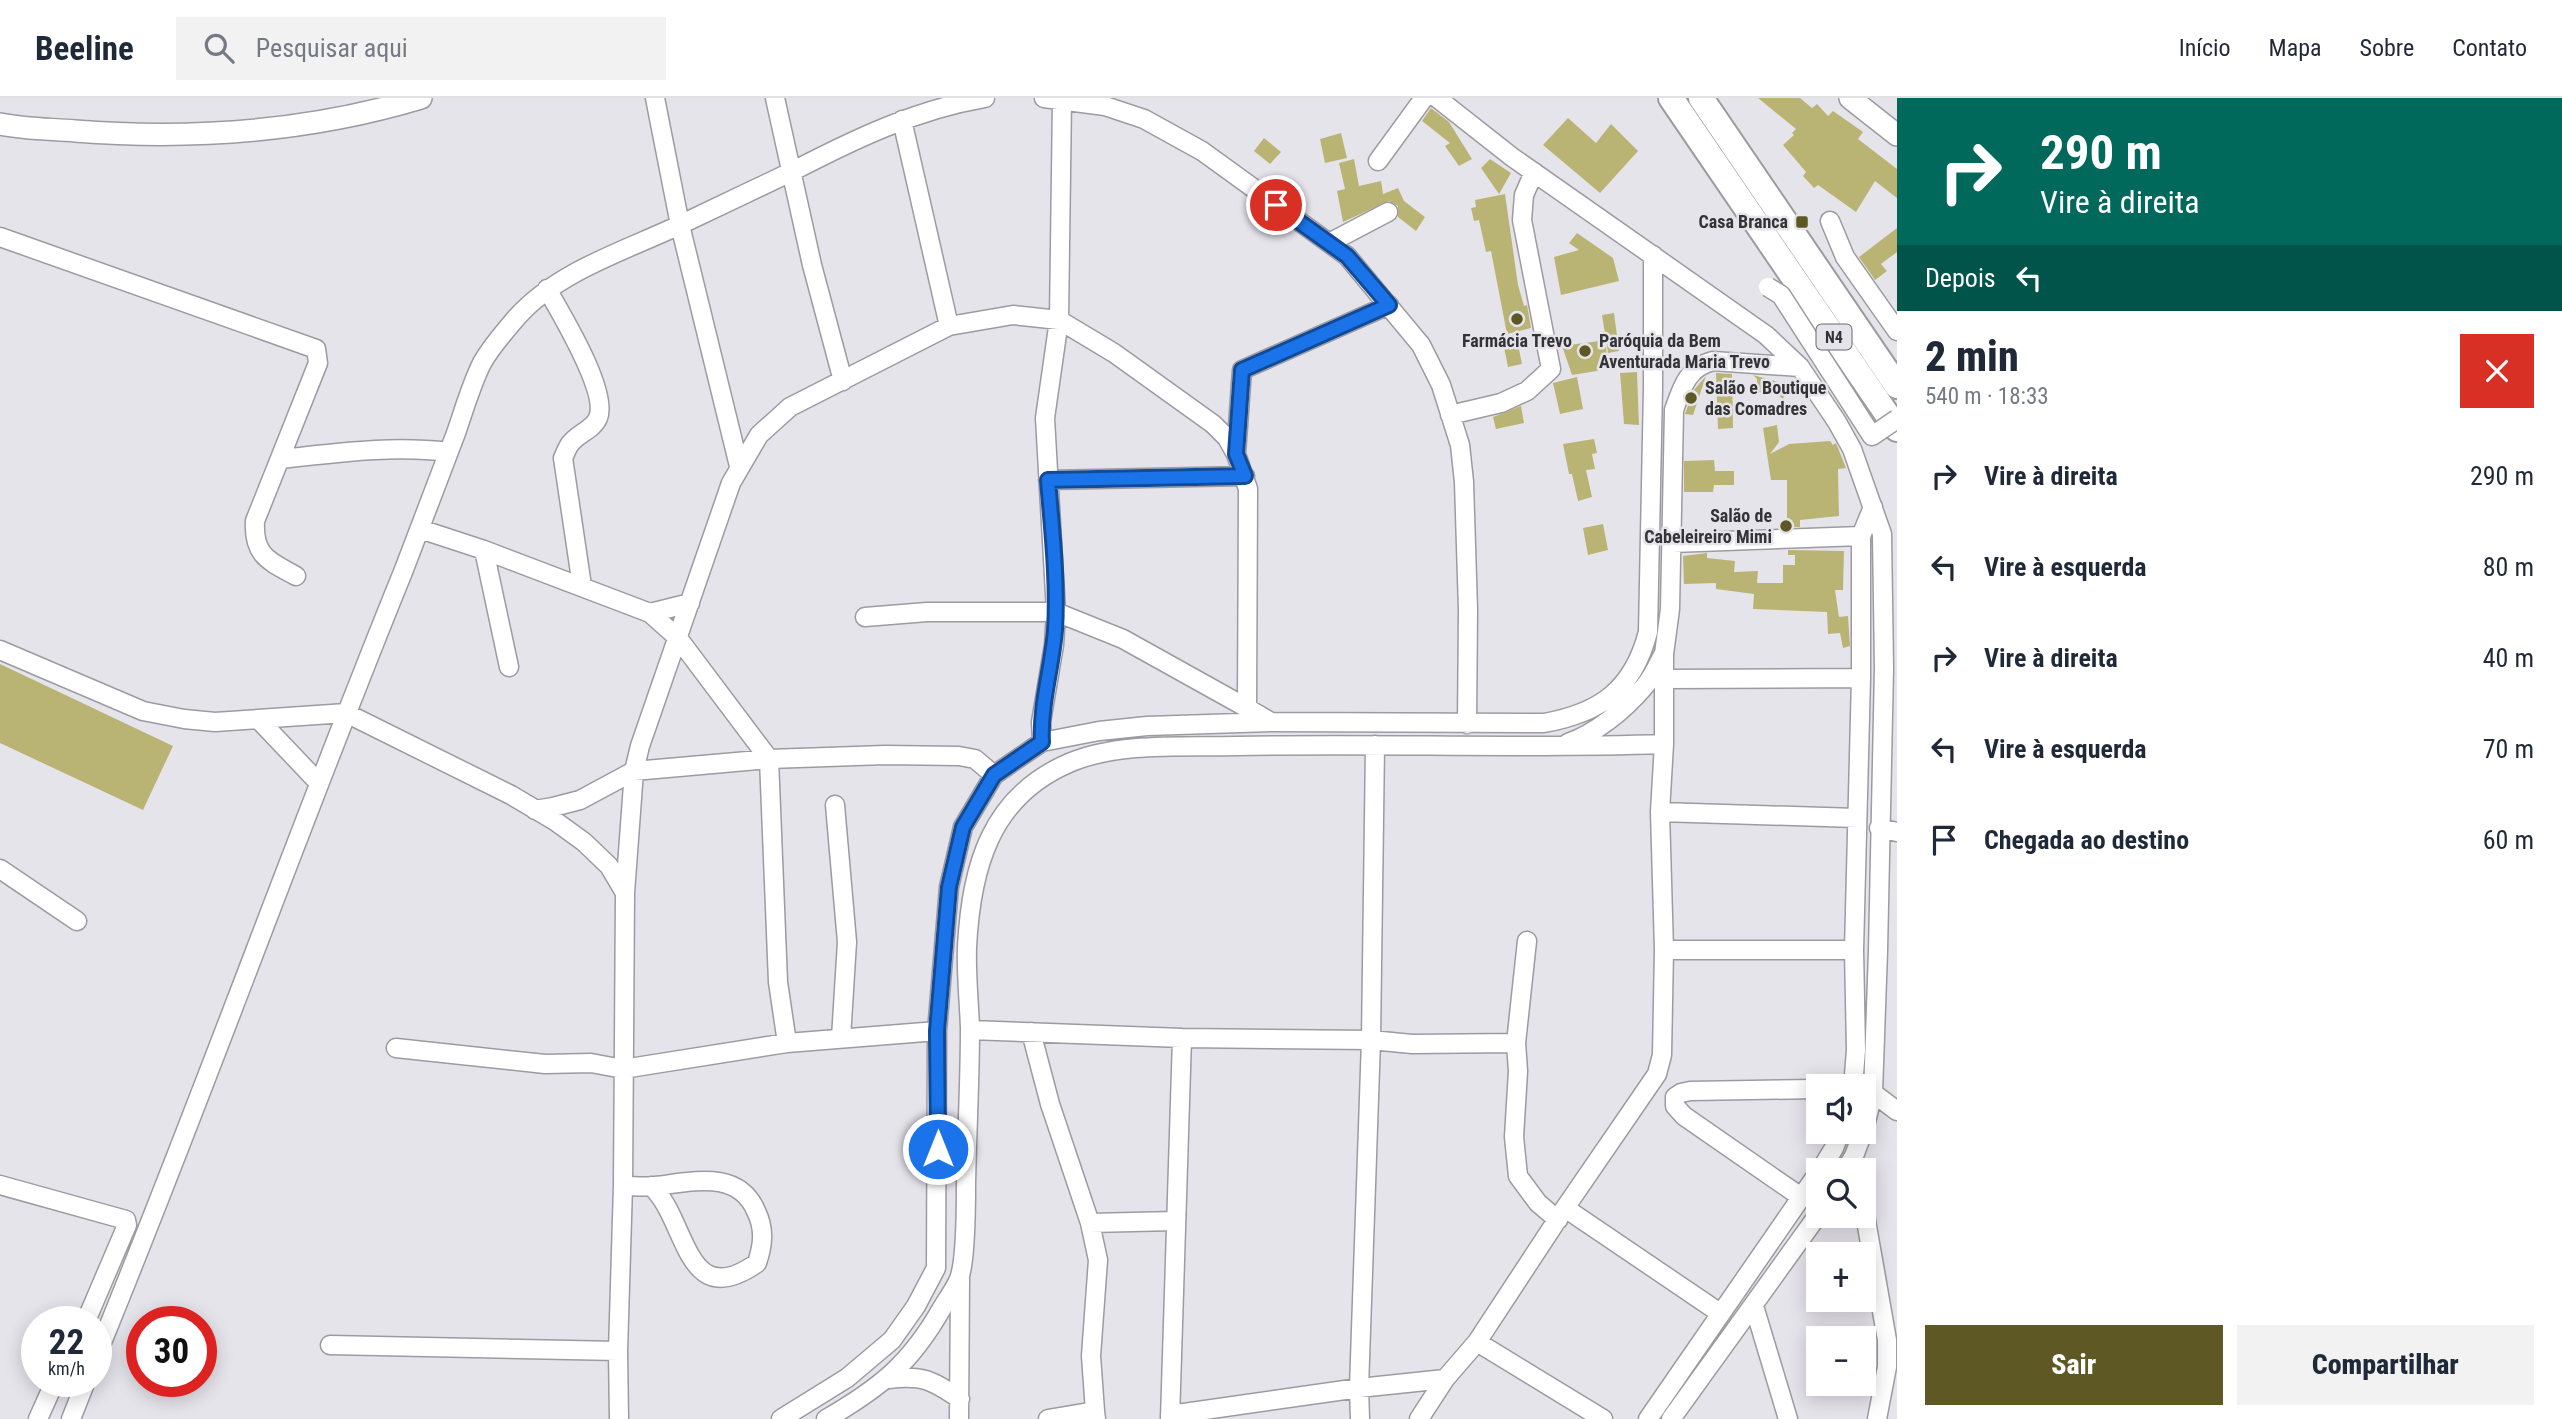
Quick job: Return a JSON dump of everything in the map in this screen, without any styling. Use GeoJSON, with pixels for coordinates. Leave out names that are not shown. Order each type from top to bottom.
{"type":"FeatureCollection","features":[{"type":"Feature","properties":{"kind":"highway","name":"N4"},"geometry":{"type":"LineString","coordinates":[[1671,98],[1897,429]]}},
{"type":"Feature","properties":{"kind":"highway","name":"N4"},"geometry":{"type":"LineString","coordinates":[[1701,98],[1897,386]]}},
{"type":"Feature","properties":{"kind":"main road"},"geometry":{"type":"LineString","coordinates":[[1850,98],[1897,135]]}},
{"type":"Feature","properties":{"kind":"main road"},"geometry":{"type":"LineString","coordinates":[[0,124],[158,136],[245,132],[310,124],[371,105],[411,99]]}},
{"type":"Feature","properties":{"kind":"street"},"geometry":{"type":"LineString","coordinates":[[655,98],[680,225],[739,466]]}},
{"type":"Feature","properties":{"kind":"street"},"geometry":{"type":"LineString","coordinates":[[775,98],[790,173],[843,382]]}},
{"type":"Feature","properties":{"kind":"street"},"geometry":{"type":"LineString","coordinates":[[112,1318],[164,1191],[271,913],[318,782],[420,529],[481,365],[498,340],[520,313],[547,289],[853,140],[902,120],[953,104],[985,98]]}},
{"type":"Feature","properties":{"kind":"street"},"geometry":{"type":"LineString","coordinates":[[1378,161],[1424,98]]}},
{"type":"Feature","properties":{"kind":"street"},"geometry":{"type":"LineString","coordinates":[[1437,98],[1534,172],[1766,335],[1800,367],[1852,449],[1882,534],[1891,656],[1888,830],[1874,1074]]}},
{"type":"Feature","properties":{"kind":"street"},"geometry":{"type":"LineString","coordinates":[[1042,742],[1041,722],[1054,645],[1056,612],[1045,418],[1059,320],[1053,99],[1105,106],[1144,119],[1202,151],[1347,256],[1421,345],[1441,385],[1460,445],[1464,482],[1468,610],[1466,724]]}},
{"type":"Feature","properties":{"kind":"street"},"geometry":{"type":"LineString","coordinates":[[902,120],[950,326]]}},
{"type":"Feature","properties":{"kind":"street"},"geometry":{"type":"LineString","coordinates":[[1450,415],[1501,404],[1527,391],[1551,369],[1522,220],[1524,195],[1534,172]]}},
{"type":"Feature","properties":{"kind":"street"},"geometry":{"type":"LineString","coordinates":[[1329,243],[1388,212]]}},
{"type":"Feature","properties":{"kind":"street"},"geometry":{"type":"LineString","coordinates":[[1830,221],[1845,257],[1897,331]]}},
{"type":"Feature","properties":{"kind":"street"},"geometry":{"type":"LineString","coordinates":[[0,237],[316,349],[318,363],[255,521],[254,534],[258,548],[267,559],[296,576]]}},
{"type":"Feature","properties":{"kind":"street"},"geometry":{"type":"LineString","coordinates":[[780,1419],[847,1378],[892,1340],[916,1306],[936,1268],[937,1031],[949,887],[963,827],[994,775],[1042,742],[1099,731],[1147,726],[1271,722],[1544,723],[1573,718],[1593,709],[1617,692],[1634,670],[1643,651],[1647,632],[1651,544],[1653,255]]}},
{"type":"Feature","properties":{"kind":"street"},"geometry":{"type":"LineString","coordinates":[[1768,287],[1781,295],[1872,436],[1897,419]]}},
{"type":"Feature","properties":{"kind":"street"},"geometry":{"type":"LineString","coordinates":[[547,289],[589,370],[600,411],[594,426],[570,444],[563,458],[582,586]]}},
{"type":"Feature","properties":{"kind":"street"},"geometry":{"type":"LineString","coordinates":[[1236,454],[1242,370],[1389,305]]}},
{"type":"Feature","properties":{"kind":"street"},"geometry":{"type":"LineString","coordinates":[[619,1419],[625,893],[634,771],[640,746],[739,466],[759,435],[790,407],[950,326],[1013,315],[1059,320],[1114,353],[1213,424],[1227,438],[1236,454],[1248,489],[1247,708]]}},
{"type":"Feature","properties":{"kind":"street"},"geometry":{"type":"LineString","coordinates":[[1419,1419],[1445,1379],[1477,1342],[1652,1083],[1662,1055],[1664,950],[1660,812],[1664,744],[1664,654],[1670,609],[1674,410],[1682,388],[1693,370],[1713,360],[1800,367]]}},
{"type":"Feature","properties":{"kind":"street"},"geometry":{"type":"LineString","coordinates":[[280,459],[375,449],[416,448],[449,452]]}},
{"type":"Feature","properties":{"kind":"street"},"geometry":{"type":"LineString","coordinates":[[1048,480],[1245,476]]}},
{"type":"Feature","properties":{"kind":"street"},"geometry":{"type":"LineString","coordinates":[[1854,1074],[1861,536],[1873,507]]}},
{"type":"Feature","properties":{"kind":"street"},"geometry":{"type":"LineString","coordinates":[[420,529],[484,550],[650,613],[678,638],[769,759],[778,982],[787,1043]]}},
{"type":"Feature","properties":{"kind":"street"},"geometry":{"type":"LineString","coordinates":[[1672,543],[1861,536]]}},
{"type":"Feature","properties":{"kind":"street"},"geometry":{"type":"LineString","coordinates":[[484,550],[509,667]]}},
{"type":"Feature","properties":{"kind":"street"},"geometry":{"type":"LineString","coordinates":[[650,613],[690,603]]}},
{"type":"Feature","properties":{"kind":"street"},"geometry":{"type":"LineString","coordinates":[[865,617],[939,611],[1056,612],[1123,639],[1271,722]]}},
{"type":"Feature","properties":{"kind":"street"},"geometry":{"type":"LineString","coordinates":[[0,650],[143,711],[184,719],[215,722],[346,713],[511,795],[555,821],[608,866],[625,893]]}},
{"type":"Feature","properties":{"kind":"street"},"geometry":{"type":"LineString","coordinates":[[1555,748],[1585,737],[1619,711],[1645,687],[1664,654]]}},
{"type":"Feature","properties":{"kind":"street"},"geometry":{"type":"LineString","coordinates":[[1664,679],[1861,678]]}},
{"type":"Feature","properties":{"kind":"street"},"geometry":{"type":"LineString","coordinates":[[259,720],[318,782]]}},
{"type":"Feature","properties":{"kind":"street"},"geometry":{"type":"LineString","coordinates":[[959,1419],[960,1277],[966,1210],[970,1030],[967,947],[974,889],[984,852],[988,839],[1010,802],[1040,779],[1068,763],[1101,752],[1160,748],[1376,745],[1555,748],[1664,744]]}},
{"type":"Feature","properties":{"kind":"street"},"geometry":{"type":"LineString","coordinates":[[1360,1419],[1376,745]]}},
{"type":"Feature","properties":{"kind":"street"},"geometry":{"type":"LineString","coordinates":[[535,810],[580,800],[634,771],[769,759],[885,755],[959,756],[975,759],[994,775]]}},
{"type":"Feature","properties":{"kind":"street"},"geometry":{"type":"LineString","coordinates":[[835,805],[847,942],[841,1038]]}},
{"type":"Feature","properties":{"kind":"street"},"geometry":{"type":"LineString","coordinates":[[1660,812],[1856,818]]}},
{"type":"Feature","properties":{"kind":"street"},"geometry":{"type":"LineString","coordinates":[[0,869],[77,921]]}},
{"type":"Feature","properties":{"kind":"street"},"geometry":{"type":"LineString","coordinates":[[1527,941],[1516,1043],[1518,1072],[1514,1137],[1518,1176],[1538,1203],[1561,1214],[1720,1313]]}},
{"type":"Feature","properties":{"kind":"street"},"geometry":{"type":"LineString","coordinates":[[1664,950],[1854,950]]}},
{"type":"Feature","properties":{"kind":"street"},"geometry":{"type":"LineString","coordinates":[[970,1030],[1182,1038],[1371,1040],[1412,1044],[1516,1043]]}},
{"type":"Feature","properties":{"kind":"street"},"geometry":{"type":"LineString","coordinates":[[396,1048],[545,1064],[591,1063],[624,1069],[787,1043],[937,1031]]}},
{"type":"Feature","properties":{"kind":"street"},"geometry":{"type":"LineString","coordinates":[[1031,1032],[1050,1104],[1090,1223],[1098,1260],[1091,1356],[1095,1415],[1048,1419]]}},
{"type":"Feature","properties":{"kind":"street"},"geometry":{"type":"LineString","coordinates":[[1182,1038],[1170,1417],[1359,1388],[1445,1379]]}},
{"type":"Feature","properties":{"kind":"street"},"geometry":{"type":"LineString","coordinates":[[1652,1083],[1675,1097]]}},
{"type":"Feature","properties":{"kind":"street"},"geometry":{"type":"LineString","coordinates":[[1675,1097],[1690,1091],[1806,1089]]}},
{"type":"Feature","properties":{"kind":"street"},"geometry":{"type":"LineString","coordinates":[[1876,1095],[1897,1111]]}},
{"type":"Feature","properties":{"kind":"street"},"geometry":{"type":"LineString","coordinates":[[1675,1097],[1675,1106],[1684,1116],[1801,1197]]}},
{"type":"Feature","properties":{"kind":"street"},"geometry":{"type":"LineString","coordinates":[[623,1186],[712,1180],[734,1185],[753,1204],[760,1219],[763,1236],[757,1263],[741,1275],[717,1278],[701,1272],[688,1253],[661,1195],[651,1186]]}},
{"type":"Feature","properties":{"kind":"street"},"geometry":{"type":"LineString","coordinates":[[0,1185],[126,1220],[127,1225],[92,1306]]}},
{"type":"Feature","properties":{"kind":"street"},"geometry":{"type":"LineString","coordinates":[[1647,1419],[1806,1190]]}},
{"type":"Feature","properties":{"kind":"street"},"geometry":{"type":"LineString","coordinates":[[1090,1223],[1175,1220]]}},
{"type":"Feature","properties":{"kind":"street"},"geometry":{"type":"LineString","coordinates":[[1671,1419],[1809,1228]]}},
{"type":"Feature","properties":{"kind":"street"},"geometry":{"type":"LineString","coordinates":[[1869,1228],[1890,1313],[1887,1367],[1877,1419]]}},
{"type":"Feature","properties":{"kind":"street"},"geometry":{"type":"LineString","coordinates":[[826,1419],[862,1399],[889,1379],[909,1358],[931,1328],[960,1277]]}},
{"type":"Feature","properties":{"kind":"street"},"geometry":{"type":"LineString","coordinates":[[1754,1306],[1788,1419]]}},
{"type":"Feature","properties":{"kind":"street"},"geometry":{"type":"LineString","coordinates":[[1477,1342],[1603,1419]]}},
{"type":"Feature","properties":{"kind":"street"},"geometry":{"type":"LineString","coordinates":[[330,1345],[618,1351]]}},
{"type":"Feature","properties":{"kind":"street"},"geometry":{"type":"LineString","coordinates":[[889,1379],[914,1376],[927,1379],[960,1399]]}},
{"type":"Feature","properties":{"kind":"street"},"geometry":{"type":"LineString","coordinates":[[38,1419],[48,1397]]}},
{"type":"Feature","properties":{"kind":"street"},"geometry":{"type":"LineString","coordinates":[[71,1419],[80,1397]]}},
{"type":"Feature","properties":{"kind":"building"},"geometry":{"type":"Polygon","coordinates":[[[1758,98],[1800,98],[1812,108],[1817,104],[1828,116],[1833,111],[1863,132],[1858,139],[1897,169],[1897,198],[1875,181],[1856,212],[1818,185],[1814,188],[1803,176],[1806,172],[1783,145],[1794,135],[1792,133],[1796,129],[1758,98]]]}},
{"type":"Feature","properties":{"kind":"building"},"geometry":{"type":"Polygon","coordinates":[[[1431,108],[1449,122],[1472,159],[1459,166],[1445,146],[1450,143],[1422,121],[1431,108]]]}},
{"type":"Feature","properties":{"kind":"building"},"geometry":{"type":"Polygon","coordinates":[[[1568,118],[1596,143],[1611,124],[1638,151],[1600,193],[1543,145],[1568,118]]]}},
{"type":"Feature","properties":{"kind":"building"},"geometry":{"type":"Polygon","coordinates":[[[1341,133],[1347,158],[1325,163],[1320,139],[1341,133]]]}},
{"type":"Feature","properties":{"kind":"building"},"geometry":{"type":"Polygon","coordinates":[[[1264,138],[1281,152],[1270,164],[1254,151],[1264,138]]]}},
{"type":"Feature","properties":{"kind":"building"},"geometry":{"type":"Polygon","coordinates":[[[1354,159],[1359,186],[1381,181],[1383,194],[1398,188],[1404,201],[1425,217],[1416,231],[1398,217],[1398,206],[1389,201],[1343,222],[1337,191],[1345,189],[1339,163],[1354,159]]]}},
{"type":"Feature","properties":{"kind":"building"},"geometry":{"type":"Polygon","coordinates":[[[1490,159],[1511,173],[1499,194],[1481,168],[1490,159]]]}},
{"type":"Feature","properties":{"kind":"building"},"geometry":{"type":"Polygon","coordinates":[[[1505,194],[1518,285],[1524,306],[1527,305],[1531,328],[1507,334],[1491,251],[1486,252],[1479,220],[1474,221],[1471,208],[1476,207],[1475,200],[1505,194]]]}},
{"type":"Feature","properties":{"kind":"building"},"geometry":{"type":"Polygon","coordinates":[[[1897,228],[1897,252],[1881,264],[1887,271],[1875,280],[1859,257],[1897,228]]]}},
{"type":"Feature","properties":{"kind":"building"},"geometry":{"type":"Polygon","coordinates":[[[1577,233],[1613,258],[1619,281],[1561,295],[1554,257],[1579,250],[1569,243],[1577,233]]]}},
{"type":"Feature","properties":{"kind":"building"},"geometry":{"type":"Polygon","coordinates":[[[1614,313],[1619,351],[1608,353],[1602,315],[1614,313]]]}},
{"type":"Feature","properties":{"kind":"building"},"geometry":{"type":"Polygon","coordinates":[[[1516,334],[1522,364],[1508,367],[1502,337],[1516,334]]]}},
{"type":"Feature","properties":{"kind":"building","name":"Paróquia da Bem Aventurada Maria Trevo"},"geometry":{"type":"Polygon","coordinates":[[[1599,341],[1606,348],[1608,362],[1597,371],[1572,375],[1562,346],[1599,341]]]}},
{"type":"Feature","properties":{"kind":"building"},"geometry":{"type":"Polygon","coordinates":[[[1637,372],[1639,425],[1624,424],[1620,373],[1637,372]]]}},
{"type":"Feature","properties":{"kind":"building"},"geometry":{"type":"Polygon","coordinates":[[[1716,373],[1732,374],[1733,428],[1718,429],[1716,373]]]}},
{"type":"Feature","properties":{"kind":"building"},"geometry":{"type":"Polygon","coordinates":[[[1753,375],[1789,385],[1783,399],[1773,391],[1773,394],[1757,392],[1757,379],[1753,375]]]}},
{"type":"Feature","properties":{"kind":"building"},"geometry":{"type":"Polygon","coordinates":[[[1706,376],[1693,415],[1685,414],[1693,391],[1706,376]]]}},
{"type":"Feature","properties":{"kind":"building"},"geometry":{"type":"Polygon","coordinates":[[[1577,377],[1583,409],[1560,414],[1553,383],[1577,377]]]}},
{"type":"Feature","properties":{"kind":"building"},"geometry":{"type":"Polygon","coordinates":[[[1521,406],[1524,423],[1496,429],[1493,417],[1521,406]]]}},
{"type":"Feature","properties":{"kind":"building"},"geometry":{"type":"Polygon","coordinates":[[[1777,425],[1779,442],[1770,454],[1789,444],[1830,441],[1833,445],[1836,443],[1846,468],[1838,469],[1839,516],[1800,520],[1800,527],[1787,527],[1787,480],[1771,480],[1763,428],[1777,425]]]}},
{"type":"Feature","properties":{"kind":"building"},"geometry":{"type":"Polygon","coordinates":[[[1594,439],[1597,453],[1592,454],[1595,469],[1586,470],[1592,497],[1578,501],[1563,444],[1594,439]]]}},
{"type":"Feature","properties":{"kind":"building"},"geometry":{"type":"Polygon","coordinates":[[[1714,460],[1715,471],[1734,471],[1734,485],[1714,485],[1713,492],[1684,492],[1684,461],[1714,460]]]}},
{"type":"Feature","properties":{"kind":"building"},"geometry":{"type":"Polygon","coordinates":[[[1603,524],[1608,550],[1588,555],[1583,528],[1603,524]]]}},
{"type":"Feature","properties":{"kind":"building"},"geometry":{"type":"Polygon","coordinates":[[[1788,550],[1844,551],[1843,590],[1835,590],[1839,617],[1848,616],[1850,646],[1843,648],[1840,633],[1828,634],[1827,612],[1753,609],[1754,594],[1716,589],[1716,583],[1684,584],[1683,556],[1707,553],[1707,558],[1735,561],[1734,572],[1758,571],[1757,583],[1783,583],[1783,565],[1795,565],[1795,555],[1788,555],[1788,550]]]}},
{"type":"Feature","properties":{"kind":"building"},"geometry":{"type":"Polygon","coordinates":[[[0,664],[173,746],[143,810],[0,743],[0,664]]]}},
{"type":"Feature","properties":{"kind":"place","name":"Casa Branca"},"geometry":{"type":"Point","coordinates":[1802,222]}},
{"type":"Feature","properties":{"kind":"place","name":"Farmácia Trevo"},"geometry":{"type":"Point","coordinates":[1517,319]}},
{"type":"Feature","properties":{"kind":"place","name":"Paróquia da Bem Aventurada Maria Trevo"},"geometry":{"type":"Point","coordinates":[1585,351]}},
{"type":"Feature","properties":{"kind":"place","name":"Salão e Boutique das Comadres"},"geometry":{"type":"Point","coordinates":[1691,398]}},
{"type":"Feature","properties":{"kind":"place","name":"Salão de Cabeleireiro Mimi"},"geometry":{"type":"Point","coordinates":[1786,526]}},
{"type":"Feature","properties":{"kind":"route"},"geometry":{"type":"LineString","coordinates":[[938,1149],[937,1031],[949,887],[963,827],[994,775],[1042,742],[1041,722],[1054,645],[1056,612],[1048,480],[1245,476],[1236,454],[1242,370],[1389,305],[1347,256],[1276,205]]}}]}
